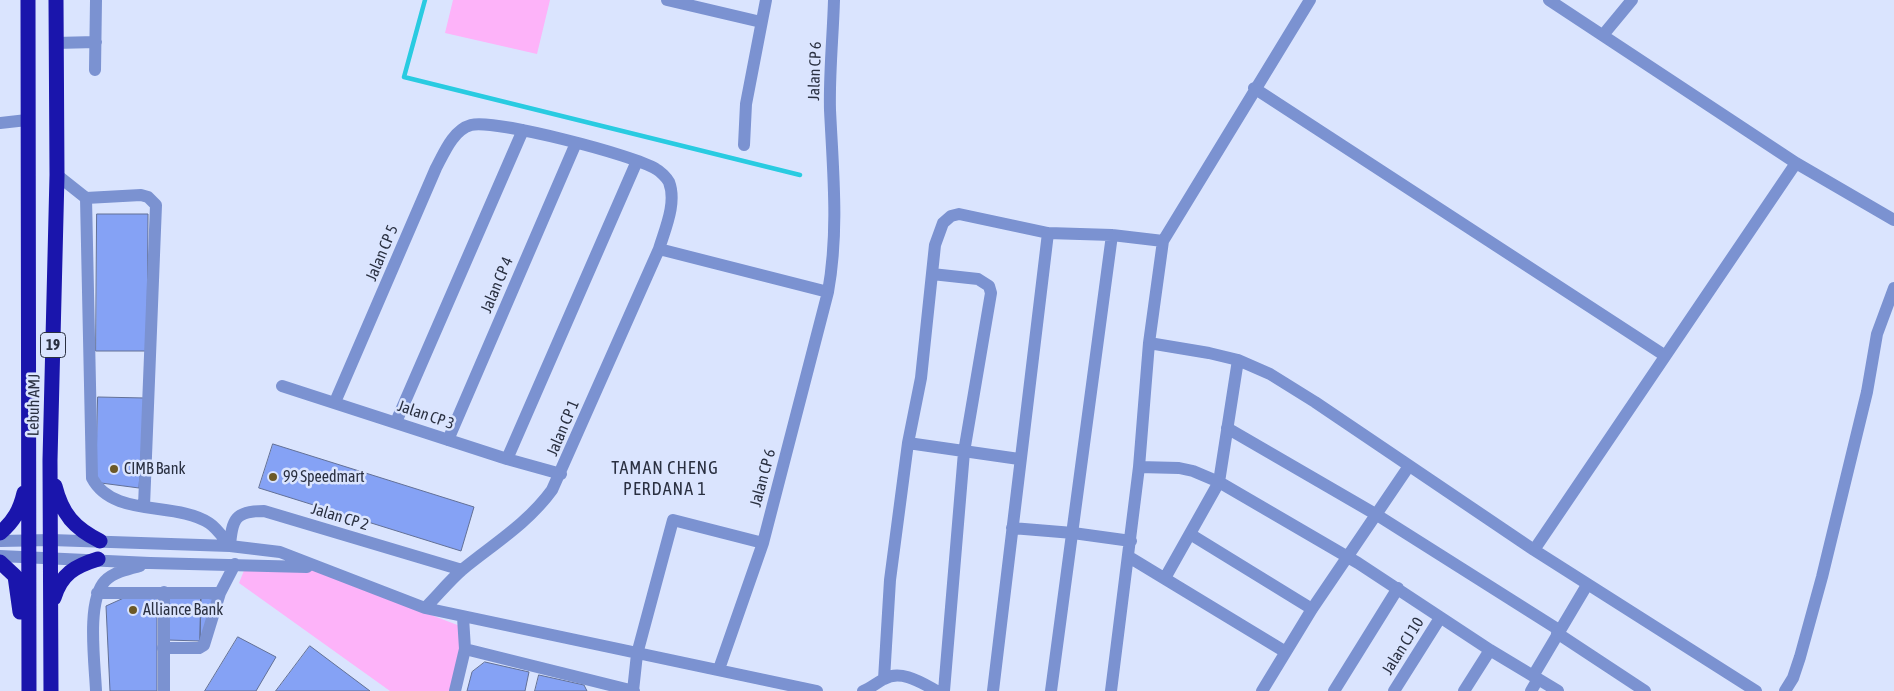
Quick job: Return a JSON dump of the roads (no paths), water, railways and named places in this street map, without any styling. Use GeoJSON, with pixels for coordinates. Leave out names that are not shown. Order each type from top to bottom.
{"type":"FeatureCollection","features":[{"type":"Feature","properties":{"kind":"highway","name":"Lebuh AMJ"},"geometry":{"type":"LineString","coordinates":[[28,0],[27,120],[30,458],[28,691]]}},
{"type":"Feature","properties":{"kind":"highway","name":"Lebuh AMJ"},"geometry":{"type":"LineString","coordinates":[[51,691],[50,460],[56,176],[56,0]]}},
{"type":"Feature","properties":{"kind":"highway"},"geometry":{"type":"LineString","coordinates":[[0,533],[13,522],[22,505],[30,458]]}},
{"type":"Feature","properties":{"kind":"highway"},"geometry":{"type":"LineString","coordinates":[[50,460],[61,506],[71,521],[82,532],[100,541]]}},
{"type":"Feature","properties":{"kind":"highway"},"geometry":{"type":"LineString","coordinates":[[51,607],[57,586],[70,570],[80,564],[98,559]]}},
{"type":"Feature","properties":{"kind":"highway"},"geometry":{"type":"LineString","coordinates":[[0,562],[15,576],[18,589],[28,691]]}},
{"type":"Feature","properties":{"kind":"street"},"geometry":{"type":"LineString","coordinates":[[95,70],[96,0]]}},
{"type":"Feature","properties":{"kind":"street"},"geometry":{"type":"LineString","coordinates":[[666,0],[761,22]]}},
{"type":"Feature","properties":{"kind":"street"},"geometry":{"type":"LineString","coordinates":[[744,145],[746,104],[766,0]]}},
{"type":"Feature","properties":{"kind":"street","name":"Jalan CP 6"},"geometry":{"type":"LineString","coordinates":[[718,669],[763,543],[828,292],[836,234],[830,108],[834,0]]}},
{"type":"Feature","properties":{"kind":"street"},"geometry":{"type":"LineString","coordinates":[[1111,691],[1131,541],[1149,343],[1163,241],[1254,88],[1310,0]]}},
{"type":"Feature","properties":{"kind":"street"},"geometry":{"type":"LineString","coordinates":[[1549,0],[1796,164],[1894,220]]}},
{"type":"Feature","properties":{"kind":"street"},"geometry":{"type":"LineString","coordinates":[[1603,35],[1632,0]]}},
{"type":"Feature","properties":{"kind":"street"},"geometry":{"type":"LineString","coordinates":[[55,43],[96,42]]}},
{"type":"Feature","properties":{"kind":"street"},"geometry":{"type":"LineString","coordinates":[[1254,88],[1664,355]]}},
{"type":"Feature","properties":{"kind":"street"},"geometry":{"type":"LineString","coordinates":[[0,123],[27,120]]}},
{"type":"Feature","properties":{"kind":"street","name":"Jalan CP 1"},"geometry":{"type":"LineString","coordinates":[[425,608],[462,570],[540,508],[561,474],[658,249],[669,217],[671,195],[668,181],[657,169],[637,161],[576,143],[523,130],[490,124],[471,125]]}},
{"type":"Feature","properties":{"kind":"street","name":"Jalan CP 5"},"geometry":{"type":"LineString","coordinates":[[335,402],[446,149],[457,133],[471,125]]}},
{"type":"Feature","properties":{"kind":"street"},"geometry":{"type":"LineString","coordinates":[[396,422],[523,130]]}},
{"type":"Feature","properties":{"kind":"street","name":"Jalan CP 4"},"geometry":{"type":"LineString","coordinates":[[448,440],[576,143]]}},
{"type":"Feature","properties":{"kind":"street"},"geometry":{"type":"LineString","coordinates":[[507,459],[637,161]]}},
{"type":"Feature","properties":{"kind":"street"},"geometry":{"type":"LineString","coordinates":[[1534,550],[1664,355],[1796,164]]}},
{"type":"Feature","properties":{"kind":"street"},"geometry":{"type":"LineString","coordinates":[[56,176],[86,198],[141,195],[152,200],[156,205],[144,506]]}},
{"type":"Feature","properties":{"kind":"street"},"geometry":{"type":"LineString","coordinates":[[86,198],[92,478],[98,489],[118,501],[198,518],[210,524],[230,546]]}},
{"type":"Feature","properties":{"kind":"street"},"geometry":{"type":"LineString","coordinates":[[884,679],[890,580],[908,443],[921,378],[938,233],[943,223],[951,216],[960,214],[1048,233],[1112,235],[1163,241]]}},
{"type":"Feature","properties":{"kind":"street"},"geometry":{"type":"LineString","coordinates":[[993,691],[1019,459],[1048,233]]}},
{"type":"Feature","properties":{"kind":"street"},"geometry":{"type":"LineString","coordinates":[[1051,691],[1112,235]]}},
{"type":"Feature","properties":{"kind":"street"},"geometry":{"type":"LineString","coordinates":[[658,249],[828,292]]}},
{"type":"Feature","properties":{"kind":"street"},"geometry":{"type":"LineString","coordinates":[[932,274],[978,279],[989,286],[991,293],[964,452],[944,691]]}},
{"type":"Feature","properties":{"kind":"street"},"geometry":{"type":"LineString","coordinates":[[1785,691],[1793,678],[1815,604],[1867,392],[1877,334],[1894,288]]}},
{"type":"Feature","properties":{"kind":"street"},"geometry":{"type":"LineString","coordinates":[[1149,343],[1238,360],[1270,374],[1587,585],[1756,691]]}},
{"type":"Feature","properties":{"kind":"street"},"geometry":{"type":"LineString","coordinates":[[1165,578],[1218,482],[1238,360]]}},
{"type":"Feature","properties":{"kind":"street","name":"Jalan CP 3"},"geometry":{"type":"LineString","coordinates":[[282,386],[507,459],[561,474]]}},
{"type":"Feature","properties":{"kind":"street"},"geometry":{"type":"LineString","coordinates":[[1226,428],[1377,515],[1558,631],[1645,691]]}},
{"type":"Feature","properties":{"kind":"street"},"geometry":{"type":"LineString","coordinates":[[908,443],[1019,459]]}},
{"type":"Feature","properties":{"kind":"street"},"geometry":{"type":"LineString","coordinates":[[1139,467],[1163,466],[1193,470],[1218,482],[1348,557],[1490,650],[1558,691]]}},
{"type":"Feature","properties":{"kind":"street"},"geometry":{"type":"LineString","coordinates":[[1262,691],[1284,651],[1409,466]]}},
{"type":"Feature","properties":{"kind":"street","name":"Jalan CP 2"},"geometry":{"type":"LineString","coordinates":[[230,546],[232,526],[236,518],[243,513],[264,511],[462,570]]}},
{"type":"Feature","properties":{"kind":"street"},"geometry":{"type":"LineString","coordinates":[[465,649],[603,687],[634,691],[637,654],[674,520],[763,543]]}},
{"type":"Feature","properties":{"kind":"street"},"geometry":{"type":"LineString","coordinates":[[1012,528],[1073,532],[1131,541]]}},
{"type":"Feature","properties":{"kind":"street"},"geometry":{"type":"LineString","coordinates":[[1190,534],[1312,609]]}},
{"type":"Feature","properties":{"kind":"street"},"geometry":{"type":"LineString","coordinates":[[0,540],[100,541],[230,546],[280,552],[425,608],[817,691]]}},
{"type":"Feature","properties":{"kind":"street"},"geometry":{"type":"LineString","coordinates":[[0,556],[98,559],[150,563],[318,567]]}},
{"type":"Feature","properties":{"kind":"street"},"geometry":{"type":"LineString","coordinates":[[1128,557],[1284,651]]}},
{"type":"Feature","properties":{"kind":"street"},"geometry":{"type":"LineString","coordinates":[[96,691],[94,608],[97,593],[105,580],[119,572],[150,563]]}},
{"type":"Feature","properties":{"kind":"street"},"geometry":{"type":"LineString","coordinates":[[163,648],[199,648],[204,645],[220,592],[235,564]]}},
{"type":"Feature","properties":{"kind":"street"},"geometry":{"type":"LineString","coordinates":[[1531,691],[1535,677],[1558,631],[1587,585]]}},
{"type":"Feature","properties":{"kind":"street"},"geometry":{"type":"LineString","coordinates":[[1334,691],[1398,588]]}},
{"type":"Feature","properties":{"kind":"street"},"geometry":{"type":"LineString","coordinates":[[164,592],[164,691]]}},
{"type":"Feature","properties":{"kind":"street"},"geometry":{"type":"LineString","coordinates":[[97,593],[220,592]]}},
{"type":"Feature","properties":{"kind":"street"},"geometry":{"type":"LineString","coordinates":[[455,691],[465,649],[463,617]]}},
{"type":"Feature","properties":{"kind":"street","name":"Jalan CJ 10"},"geometry":{"type":"LineString","coordinates":[[1394,691],[1440,618]]}},
{"type":"Feature","properties":{"kind":"street"},"geometry":{"type":"LineString","coordinates":[[1464,691],[1490,650]]}},
{"type":"Feature","properties":{"kind":"street"},"geometry":{"type":"LineString","coordinates":[[862,691],[884,679],[898,675],[937,691]]}},
{"type":"Feature","properties":{"kind":"waterway"},"geometry":{"type":"LineString","coordinates":[[425,0],[404,77],[800,175]]}},
{"type":"Feature","properties":{"kind":"place","name":"CIMB Bank"},"geometry":{"type":"Point","coordinates":[114,469]}},
{"type":"Feature","properties":{"kind":"place","name":"99 Speedmart"},"geometry":{"type":"Point","coordinates":[273,477]}},
{"type":"Feature","properties":{"kind":"place","name":"Alliance Bank"},"geometry":{"type":"Point","coordinates":[133,610]}},
{"type":"Feature","properties":{"kind":"district","name":"TAMAN CHENG PERDANA 1"},"geometry":{"type":"Point","coordinates":[665,478]}}]}
